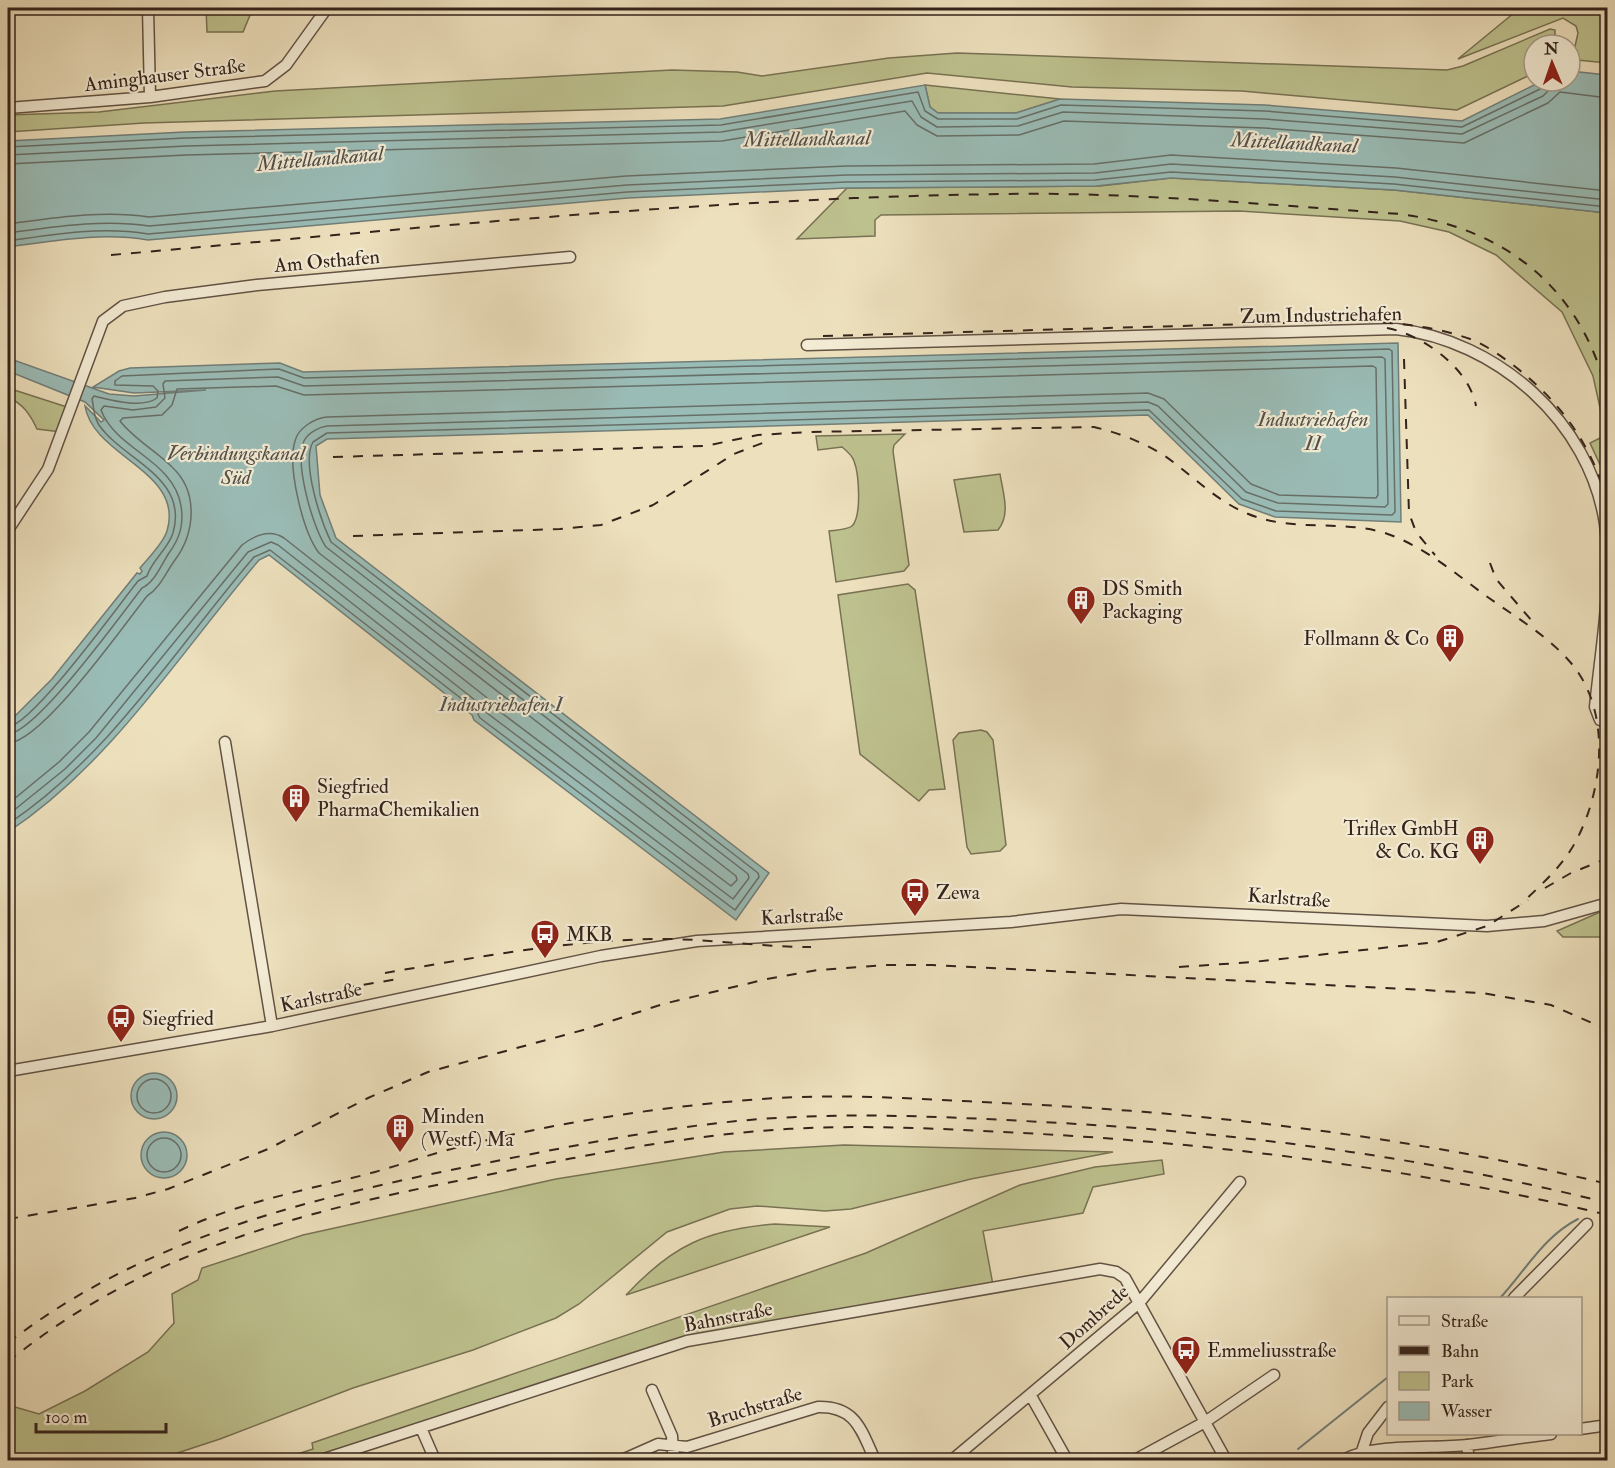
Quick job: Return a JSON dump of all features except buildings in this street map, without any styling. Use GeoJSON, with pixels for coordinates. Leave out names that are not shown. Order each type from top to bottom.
{"type":"FeatureCollection","features":[{"type":"Feature","properties":{"kind":"street"},"geometry":{"type":"LineString","coordinates":[[148,8],[150,97]]}},
{"type":"Feature","properties":{"kind":"street","name":"Aminghauser Straße"},"geometry":{"type":"LineString","coordinates":[[8,108],[150,97],[236,86],[271,78],[286,65],[327,8]]}},
{"type":"Feature","properties":{"kind":"street","name":"Am Osthafen"},"geometry":{"type":"LineString","coordinates":[[8,530],[48,469],[98,330],[103,321],[123,306],[165,297],[257,285],[570,257]]}},
{"type":"Feature","properties":{"kind":"street","name":"Zum Industriehafen"},"geometry":{"type":"LineString","coordinates":[[807,345],[1396,329],[1414,331],[1489,358],[1551,408],[1590,471],[1605,524],[1607,591],[1595,707],[1600,720],[1608,722]]}},
{"type":"Feature","properties":{"kind":"street"},"geometry":{"type":"LineString","coordinates":[[225,742],[272,1026]]}},
{"type":"Feature","properties":{"kind":"street","name":"Karlstraße"},"geometry":{"type":"LineString","coordinates":[[8,1071],[272,1026],[600,956],[697,941],[1011,922],[1121,909],[1487,926],[1544,921],[1608,903]]}},
{"type":"Feature","properties":{"kind":"street","name":"Dombrede"},"geometry":{"type":"LineString","coordinates":[[952,1461],[1138,1303],[1240,1182]]}},
{"type":"Feature","properties":{"kind":"street"},"geometry":{"type":"LineString","coordinates":[[1516,1297],[1587,1224]]}},
{"type":"Feature","properties":{"kind":"street","name":"Bahnstraße"},"geometry":{"type":"LineString","coordinates":[[321,1461],[687,1341],[1100,1269],[1116,1272],[1125,1278],[1138,1303]]}},
{"type":"Feature","properties":{"kind":"street"},"geometry":{"type":"LineString","coordinates":[[1138,1303],[1226,1461]]}},
{"type":"Feature","properties":{"kind":"street"},"geometry":{"type":"LineString","coordinates":[[1134,1461],[1205,1422],[1274,1375]]}},
{"type":"Feature","properties":{"kind":"street"},"geometry":{"type":"LineString","coordinates":[[652,1390],[672,1436],[677,1461]]}},
{"type":"Feature","properties":{"kind":"street"},"geometry":{"type":"LineString","coordinates":[[1031,1396],[1067,1461]]}},
{"type":"Feature","properties":{"kind":"street","name":"Bruchstraße"},"geometry":{"type":"LineString","coordinates":[[622,1461],[658,1444],[687,1447],[818,1407],[842,1410],[852,1417],[860,1428],[874,1461]]}},
{"type":"Feature","properties":{"kind":"street"},"geometry":{"type":"LineString","coordinates":[[1361,1454],[1368,1433],[1387,1409]]}},
{"type":"Feature","properties":{"kind":"street"},"geometry":{"type":"LineString","coordinates":[[1582,1429],[1608,1425]]}},
{"type":"Feature","properties":{"kind":"street"},"geometry":{"type":"LineString","coordinates":[[422,1428],[435,1461]]}},
{"type":"Feature","properties":{"kind":"street"},"geometry":{"type":"LineString","coordinates":[[1343,1461],[1361,1454],[1467,1445],[1543,1435]]}},
{"type":"Feature","properties":{"kind":"street"},"geometry":{"type":"LineString","coordinates":[[1467,1445],[1469,1461]]}},
{"type":"Feature","properties":{"kind":"green space"},"geometry":{"type":"Polygon","coordinates":[[[206,8],[253,8],[243,32],[207,32],[206,8]]]}},
{"type":"Feature","properties":{"kind":"green space"},"geometry":{"type":"Polygon","coordinates":[[[1520,8],[1607,8],[1607,63],[1582,60],[1582,33],[1578,33],[1576,26],[1563,18],[1458,59],[1520,8]]]}},
{"type":"Feature","properties":{"kind":"green space"},"geometry":{"type":"Polygon","coordinates":[[[1550,29],[1555,30],[1555,33],[1541,33],[1550,29]]]}},
{"type":"Feature","properties":{"kind":"green space"},"geometry":{"type":"Polygon","coordinates":[[[1522,41],[1522,79],[1457,110],[1242,91],[1072,87],[927,73],[723,106],[144,123],[8,132],[8,115],[99,112],[275,91],[672,70],[737,72],[762,76],[889,58],[957,53],[1447,70],[1463,66],[1522,41]]]}},
{"type":"Feature","properties":{"kind":"green space"},"geometry":{"type":"Polygon","coordinates":[[[925,85],[1060,99],[1016,113],[938,113],[930,107],[925,85]]]}},
{"type":"Feature","properties":{"kind":"green space"},"geometry":{"type":"Polygon","coordinates":[[[1171,178],[1394,190],[1607,213],[1607,469],[1603,471],[1590,443],[1606,435],[1593,376],[1562,312],[1496,255],[1449,232],[1400,221],[1239,211],[881,215],[875,220],[875,236],[797,239],[847,188],[1100,186],[1171,178]]]}},
{"type":"Feature","properties":{"kind":"green space"},"geometry":{"type":"Polygon","coordinates":[[[8,388],[70,408],[61,432],[37,429],[26,410],[8,397],[8,388]]]}},
{"type":"Feature","properties":{"kind":"green space"},"geometry":{"type":"Polygon","coordinates":[[[905,434],[894,445],[893,451],[909,565],[904,571],[836,582],[829,531],[850,527],[855,521],[859,495],[856,467],[853,459],[842,447],[818,450],[816,436],[905,434]]]}},
{"type":"Feature","properties":{"kind":"green space"},"geometry":{"type":"Polygon","coordinates":[[[1000,474],[1005,503],[1002,524],[998,530],[964,532],[954,480],[1000,474]]]}},
{"type":"Feature","properties":{"kind":"green space"},"geometry":{"type":"Polygon","coordinates":[[[908,584],[915,590],[945,789],[929,790],[919,801],[860,754],[838,595],[908,584]]]}},
{"type":"Feature","properties":{"kind":"green space"},"geometry":{"type":"Polygon","coordinates":[[[981,730],[987,732],[993,740],[1006,845],[1000,851],[971,854],[967,847],[953,740],[959,733],[981,730]]]}},
{"type":"Feature","properties":{"kind":"green space"},"geometry":{"type":"Polygon","coordinates":[[[1607,909],[1607,972],[1602,937],[1563,937],[1557,931],[1607,909]]]}},
{"type":"Feature","properties":{"kind":"green space"},"geometry":{"type":"Polygon","coordinates":[[[844,1145],[1113,1152],[971,1179],[851,1209],[825,1211],[757,1206],[730,1209],[667,1232],[579,1304],[556,1318],[473,1350],[353,1388],[220,1439],[156,1460],[8,1460],[8,1405],[39,1414],[85,1391],[148,1352],[174,1323],[172,1294],[198,1280],[202,1268],[303,1235],[556,1179],[724,1152],[844,1145]]]}},
{"type":"Feature","properties":{"kind":"green space"},"geometry":{"type":"Polygon","coordinates":[[[1162,1160],[1164,1174],[1093,1187],[1083,1213],[983,1231],[993,1285],[687,1341],[307,1460],[279,1460],[313,1449],[312,1443],[866,1253],[1020,1185],[1095,1167],[1162,1160]]]}},
{"type":"Feature","properties":{"kind":"green space"},"geometry":{"type":"Polygon","coordinates":[[[775,1224],[830,1227],[626,1295],[659,1264],[692,1243],[729,1231],[775,1224]]]}},
{"type":"Feature","properties":{"kind":"water","name":"Mittellandkanal"},"geometry":{"type":"Polygon","coordinates":[[[1582,72],[1607,75],[1607,213],[1394,190],[1171,178],[1096,186],[847,188],[628,198],[148,240],[95,237],[8,247],[8,141],[185,132],[720,119],[925,85],[930,107],[938,113],[1016,113],[1060,99],[1265,105],[1462,121],[1522,91],[1522,93],[1582,93],[1582,72]]]}},
{"type":"Feature","properties":{"kind":"water"},"geometry":{"type":"Polygon","coordinates":[[[1398,343],[1401,522],[1275,517],[1239,504],[1148,415],[327,439],[316,446],[320,495],[336,538],[769,873],[736,920],[474,720],[472,715],[269,555],[259,560],[142,705],[80,774],[8,832],[8,723],[52,679],[137,573],[140,574],[142,571],[140,568],[165,536],[169,510],[163,493],[151,479],[104,439],[92,424],[85,406],[101,422],[104,420],[85,402],[8,371],[8,358],[109,394],[134,396],[206,390],[134,393],[93,387],[119,371],[130,368],[280,363],[303,372],[1398,343]]]}},
{"type":"Feature","properties":{"kind":"water"},"geometry":{"type":"Polygon","coordinates":[[[154,1073],[170,1080],[177,1096],[170,1112],[154,1119],[138,1112],[131,1096],[138,1080],[154,1073]]]}},
{"type":"Feature","properties":{"kind":"water"},"geometry":{"type":"Polygon","coordinates":[[[164,1132],[180,1139],[187,1155],[180,1171],[164,1178],[148,1171],[141,1155],[148,1139],[164,1132]]]}},
{"type":"Feature","properties":{"kind":"waterway"},"geometry":{"type":"LineString","coordinates":[[1602,1145],[1608,1138]]}},
{"type":"Feature","properties":{"kind":"waterway"},"geometry":{"type":"LineString","coordinates":[[1501,1297],[1545,1244],[1578,1219]]}},
{"type":"Feature","properties":{"kind":"waterway"},"geometry":{"type":"LineString","coordinates":[[1298,1449],[1387,1378]]}},
{"type":"Feature","properties":{"kind":"railway"},"geometry":{"type":"LineString","coordinates":[[111,255],[558,216],[892,197],[1004,194],[1103,195],[1400,214],[1438,221],[1474,233],[1506,250],[1535,271],[1560,296],[1580,326],[1597,360],[1608,398]]}},
{"type":"Feature","properties":{"kind":"railway"},"geometry":{"type":"LineString","coordinates":[[823,336],[1357,321],[1435,329],[1468,338],[1488,348],[1513,365],[1546,394],[1583,442],[1608,501]]}},
{"type":"Feature","properties":{"kind":"railway"},"geometry":{"type":"LineString","coordinates":[[1387,328],[1415,338],[1442,355],[1464,379],[1472,392],[1476,406]]}},
{"type":"Feature","properties":{"kind":"railway"},"geometry":{"type":"LineString","coordinates":[[1404,359],[1409,513],[1416,532],[1435,555]]}},
{"type":"Feature","properties":{"kind":"railway"},"geometry":{"type":"LineString","coordinates":[[333,457],[705,446],[758,435],[808,432],[1094,427],[1113,432],[1157,451],[1214,494],[1246,513],[1280,523],[1350,527],[1385,533],[1427,553],[1542,636],[1571,663],[1584,682],[1593,703],[1598,726],[1598,773],[1586,818],[1566,857],[1521,904]]}},
{"type":"Feature","properties":{"kind":"railway"},"geometry":{"type":"LineString","coordinates":[[353,536],[560,529],[601,525],[653,505],[734,454],[765,442]]}},
{"type":"Feature","properties":{"kind":"railway"},"geometry":{"type":"LineString","coordinates":[[1490,563],[1496,579],[1532,621]]}},
{"type":"Feature","properties":{"kind":"railway"},"geometry":{"type":"LineString","coordinates":[[1602,728],[1608,663]]}},
{"type":"Feature","properties":{"kind":"railway"},"geometry":{"type":"LineString","coordinates":[[1545,888],[1571,873],[1608,858]]}},
{"type":"Feature","properties":{"kind":"railway"},"geometry":{"type":"LineString","coordinates":[[1179,967],[1253,962],[1437,942],[1487,926],[1528,900]]}},
{"type":"Feature","properties":{"kind":"railway"},"geometry":{"type":"LineString","coordinates":[[385,973],[518,951],[619,940],[672,939],[811,947]]}},
{"type":"Feature","properties":{"kind":"railway"},"geometry":{"type":"LineString","coordinates":[[8,1219],[135,1198],[168,1189],[268,1149],[368,1098],[428,1072],[587,1029],[663,1004],[767,979],[818,970],[885,965],[932,965],[1482,993],[1551,1005],[1608,1030]]}},
{"type":"Feature","properties":{"kind":"railway"},"geometry":{"type":"LineString","coordinates":[[344,988],[398,979]]}},
{"type":"Feature","properties":{"kind":"railway"},"geometry":{"type":"LineString","coordinates":[[179,1231],[251,1204],[527,1131],[644,1111],[791,1097],[941,1100],[1077,1107],[1230,1120],[1458,1152],[1608,1184]]}},
{"type":"Feature","properties":{"kind":"railway"},"geometry":{"type":"LineString","coordinates":[[8,1343],[58,1308],[110,1278],[163,1253],[276,1212],[392,1183],[567,1147],[644,1133],[761,1119],[832,1116],[937,1117],[1185,1132],[1398,1159],[1538,1186],[1608,1203]]}},
{"type":"Feature","properties":{"kind":"railway"},"geometry":{"type":"LineString","coordinates":[[8,1362],[58,1325],[110,1294],[164,1267],[278,1224],[396,1194],[532,1166],[645,1146],[759,1131],[830,1127],[936,1129],[1184,1145],[1397,1172],[1608,1215]]}},
{"type":"Feature","properties":{"kind":"place","name":"DS Smith Packaging"},"geometry":{"type":"Point","coordinates":[1081,626]}},
{"type":"Feature","properties":{"kind":"place","name":"Follmann & Co"},"geometry":{"type":"Point","coordinates":[1450,664]}},
{"type":"Feature","properties":{"kind":"place","name":"Siegfried PharmaChemikalien"},"geometry":{"type":"Point","coordinates":[296,824]}},
{"type":"Feature","properties":{"kind":"place","name":"Triflex GmbH & Co. KG"},"geometry":{"type":"Point","coordinates":[1480,866]}},
{"type":"Feature","properties":{"kind":"place","name":"Zewa"},"geometry":{"type":"Point","coordinates":[915,918]}},
{"type":"Feature","properties":{"kind":"place","name":"MKB"},"geometry":{"type":"Point","coordinates":[545,960]}},
{"type":"Feature","properties":{"kind":"place","name":"Siegfried"},"geometry":{"type":"Point","coordinates":[121,1044]}},
{"type":"Feature","properties":{"kind":"place","name":"Minden (Westf) Ma"},"geometry":{"type":"Point","coordinates":[400,1154]}},
{"type":"Feature","properties":{"kind":"place","name":"Emmeliusstraße"},"geometry":{"type":"Point","coordinates":[1186,1376]}},
{"type":"Feature","properties":{"kind":"water label","name":"Industriehafen II"},"geometry":{"type":"Point","coordinates":[1313,431]}},
{"type":"Feature","properties":{"kind":"water label","name":"Verbindungskanal Süd"},"geometry":{"type":"Point","coordinates":[236,465]}},
{"type":"Feature","properties":{"kind":"water label","name":"Industriehafen I"},"geometry":{"type":"Point","coordinates":[501,704]}}]}
